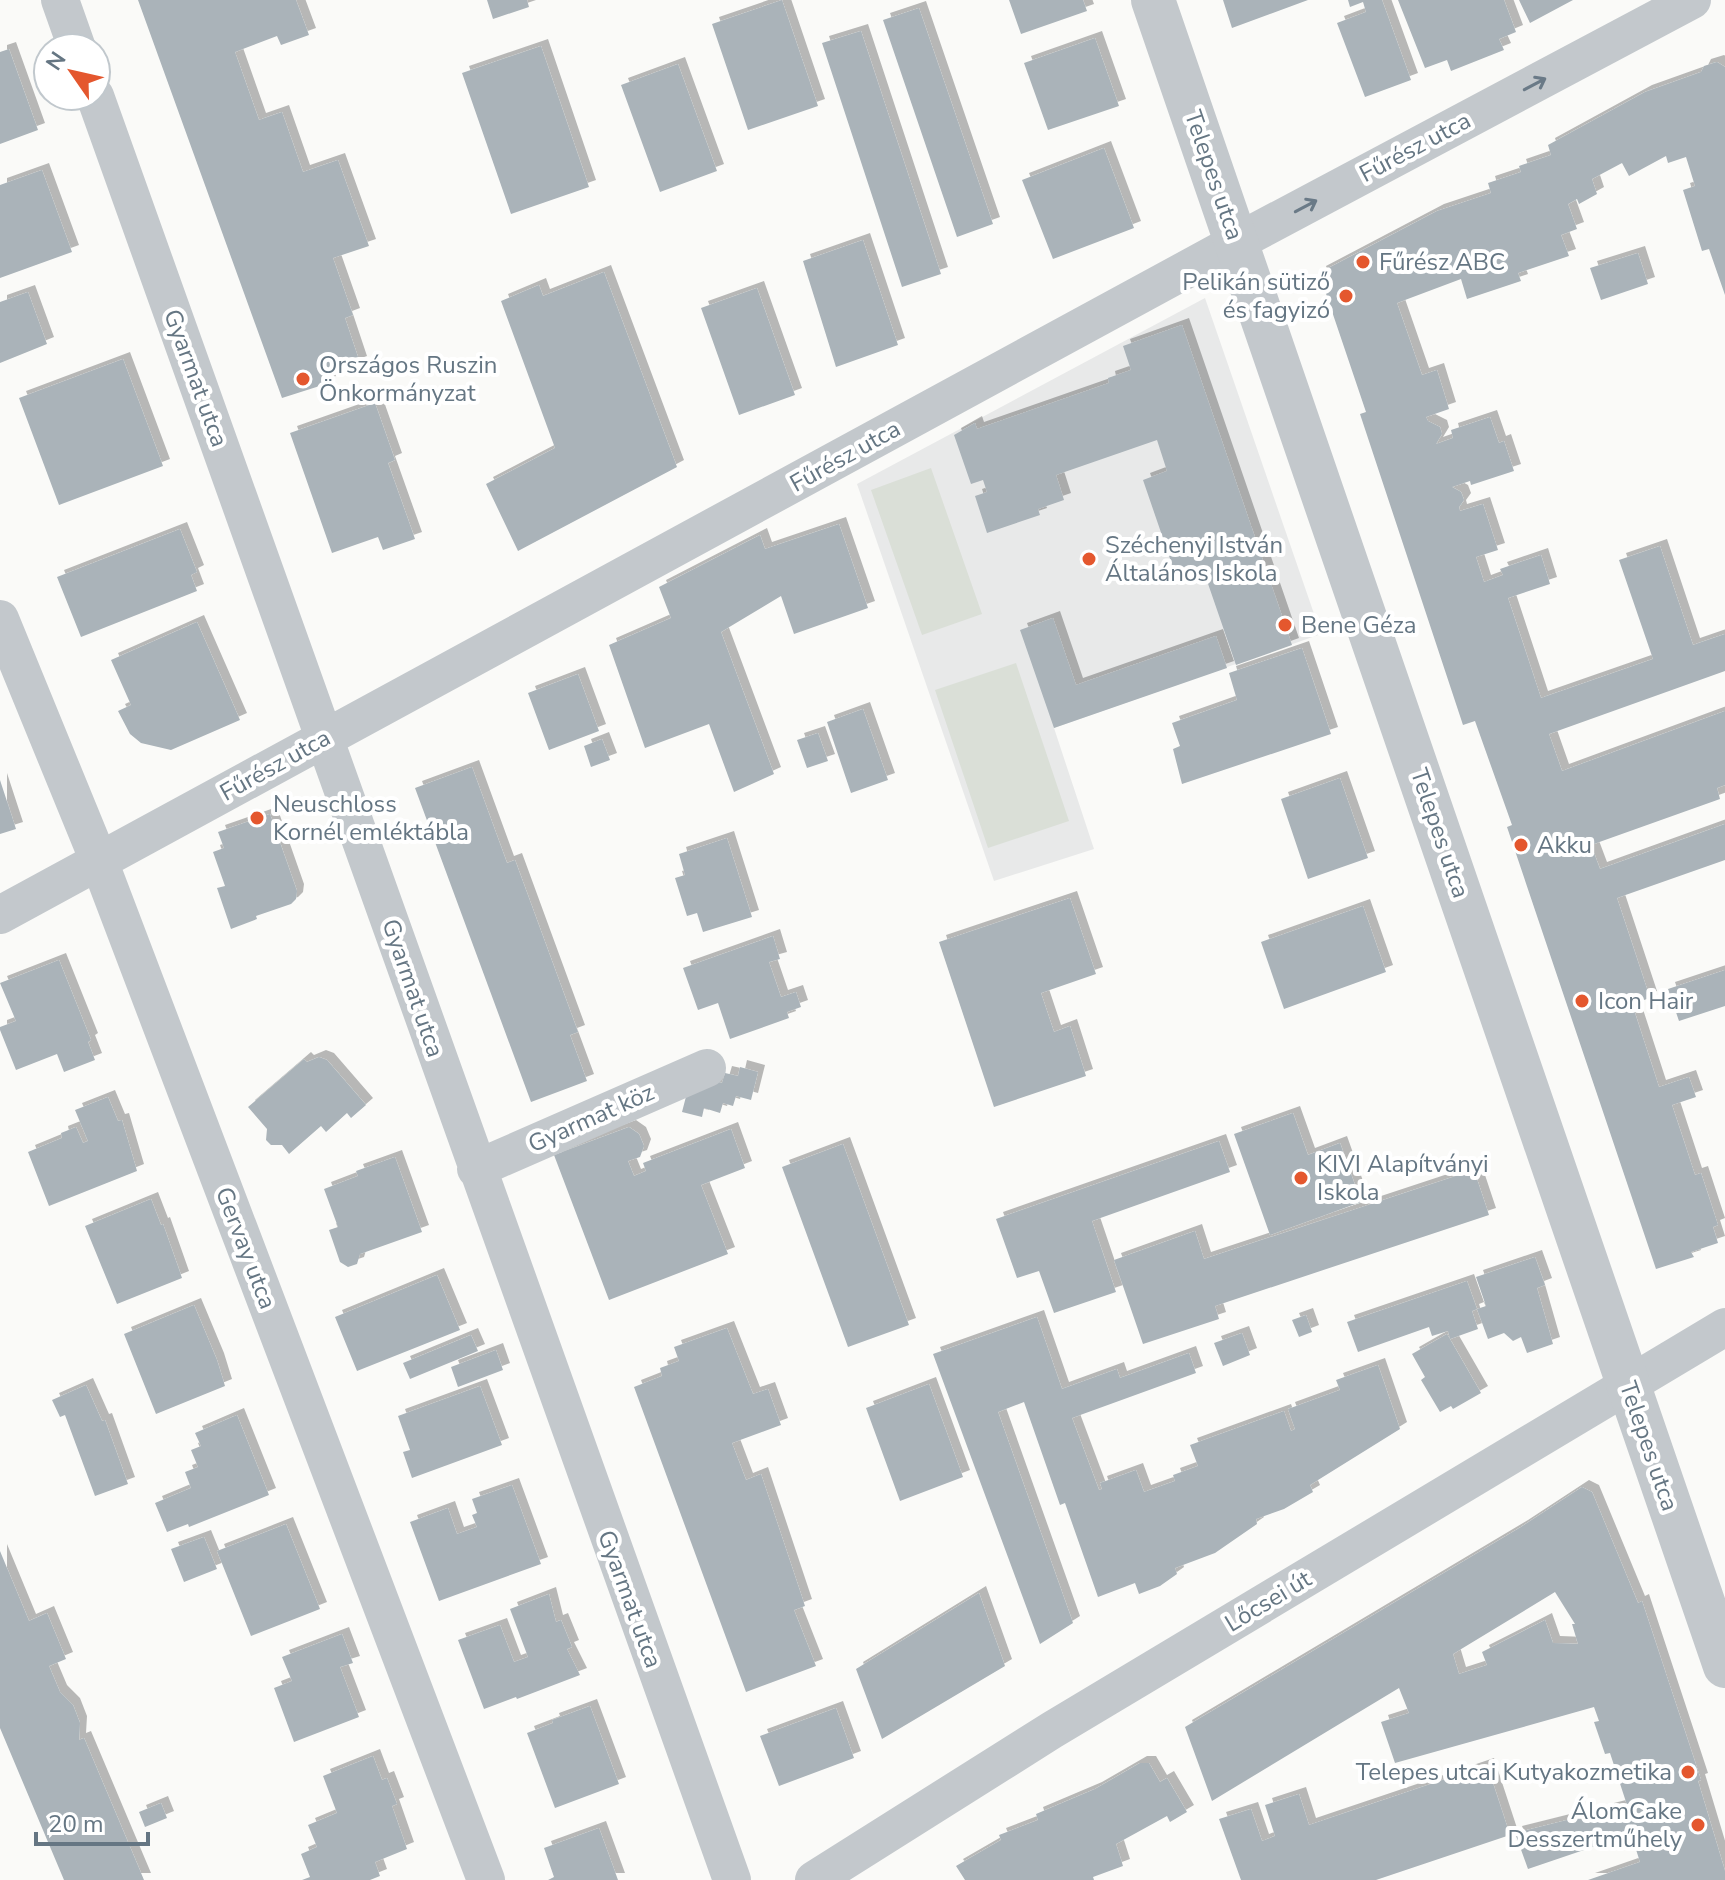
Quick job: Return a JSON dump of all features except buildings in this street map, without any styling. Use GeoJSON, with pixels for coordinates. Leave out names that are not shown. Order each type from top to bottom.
{"type":"FeatureCollection","features":[{"type":"Feature","properties":{"kind":"street"},"geometry":{"type":"LineString","coordinates":[[60,0],[71,32]]}},
{"type":"Feature","properties":{"kind":"street","name":"Telepes utca"},"geometry":{"type":"LineString","coordinates":[[1153,0],[1725,1666]]}},
{"type":"Feature","properties":{"kind":"street","name":"Fűrész utca"},"geometry":{"type":"LineString","coordinates":[[0,915],[1237,242],[1692,0]]}},
{"type":"Feature","properties":{"kind":"street","name":"Gyarmat utca"},"geometry":{"type":"LineString","coordinates":[[101,112],[732,1880]]}},
{"type":"Feature","properties":{"kind":"street","name":"Gervay utca"},"geometry":{"type":"LineString","coordinates":[[0,619],[99,861],[486,1880]]}},
{"type":"Feature","properties":{"kind":"street","name":"Gyarmat köz"},"geometry":{"type":"LineString","coordinates":[[476,1169],[707,1068]]}},
{"type":"Feature","properties":{"kind":"street","name":"Lőcsei út"},"geometry":{"type":"LineString","coordinates":[[814,1880],[1052,1730],[1725,1327]]}},
{"type":"Feature","properties":{"kind":"shaded area","name":"Széchenyi István Általános Iskola"},"geometry":{"type":"Polygon","coordinates":[[[1205,298],[1321,634],[1054,728],[1094,849],[994,881],[857,484],[1205,298]]]}},
{"type":"Feature","properties":{"kind":"shaded area"},"geometry":{"type":"Polygon","coordinates":[[[931,468],[982,614],[922,635],[871,490],[931,468]]]}},
{"type":"Feature","properties":{"kind":"shaded area"},"geometry":{"type":"Polygon","coordinates":[[[1016,663],[1069,821],[988,848],[935,690],[1016,663]]]}},
{"type":"Feature","properties":{"kind":"place","name":"Fűrész ABC"},"geometry":{"type":"Point","coordinates":[1363,262]}},
{"type":"Feature","properties":{"kind":"place","name":"Pelikán sütiző és fagyizó"},"geometry":{"type":"Point","coordinates":[1346,296]}},
{"type":"Feature","properties":{"kind":"place","name":"Országos Ruszin Önkormányzat"},"geometry":{"type":"Point","coordinates":[303,379]}},
{"type":"Feature","properties":{"kind":"place","name":"Széchenyi István Általános Iskola"},"geometry":{"type":"Point","coordinates":[1089,559]}},
{"type":"Feature","properties":{"kind":"place","name":"Bene Géza"},"geometry":{"type":"Point","coordinates":[1285,625]}},
{"type":"Feature","properties":{"kind":"place","name":"Neuschloss Kornél emléktábla"},"geometry":{"type":"Point","coordinates":[257,818]}},
{"type":"Feature","properties":{"kind":"place","name":"Akku"},"geometry":{"type":"Point","coordinates":[1521,845]}},
{"type":"Feature","properties":{"kind":"place","name":"Icon Hair"},"geometry":{"type":"Point","coordinates":[1582,1001]}},
{"type":"Feature","properties":{"kind":"place","name":"KIVI Alapítványi Iskola"},"geometry":{"type":"Point","coordinates":[1301,1178]}},
{"type":"Feature","properties":{"kind":"place","name":"Telepes utcai Kutyakozmetika"},"geometry":{"type":"Point","coordinates":[1688,1772]}},
{"type":"Feature","properties":{"kind":"place","name":"ÁlomCake Desszertműhely"},"geometry":{"type":"Point","coordinates":[1698,1825]}}]}
